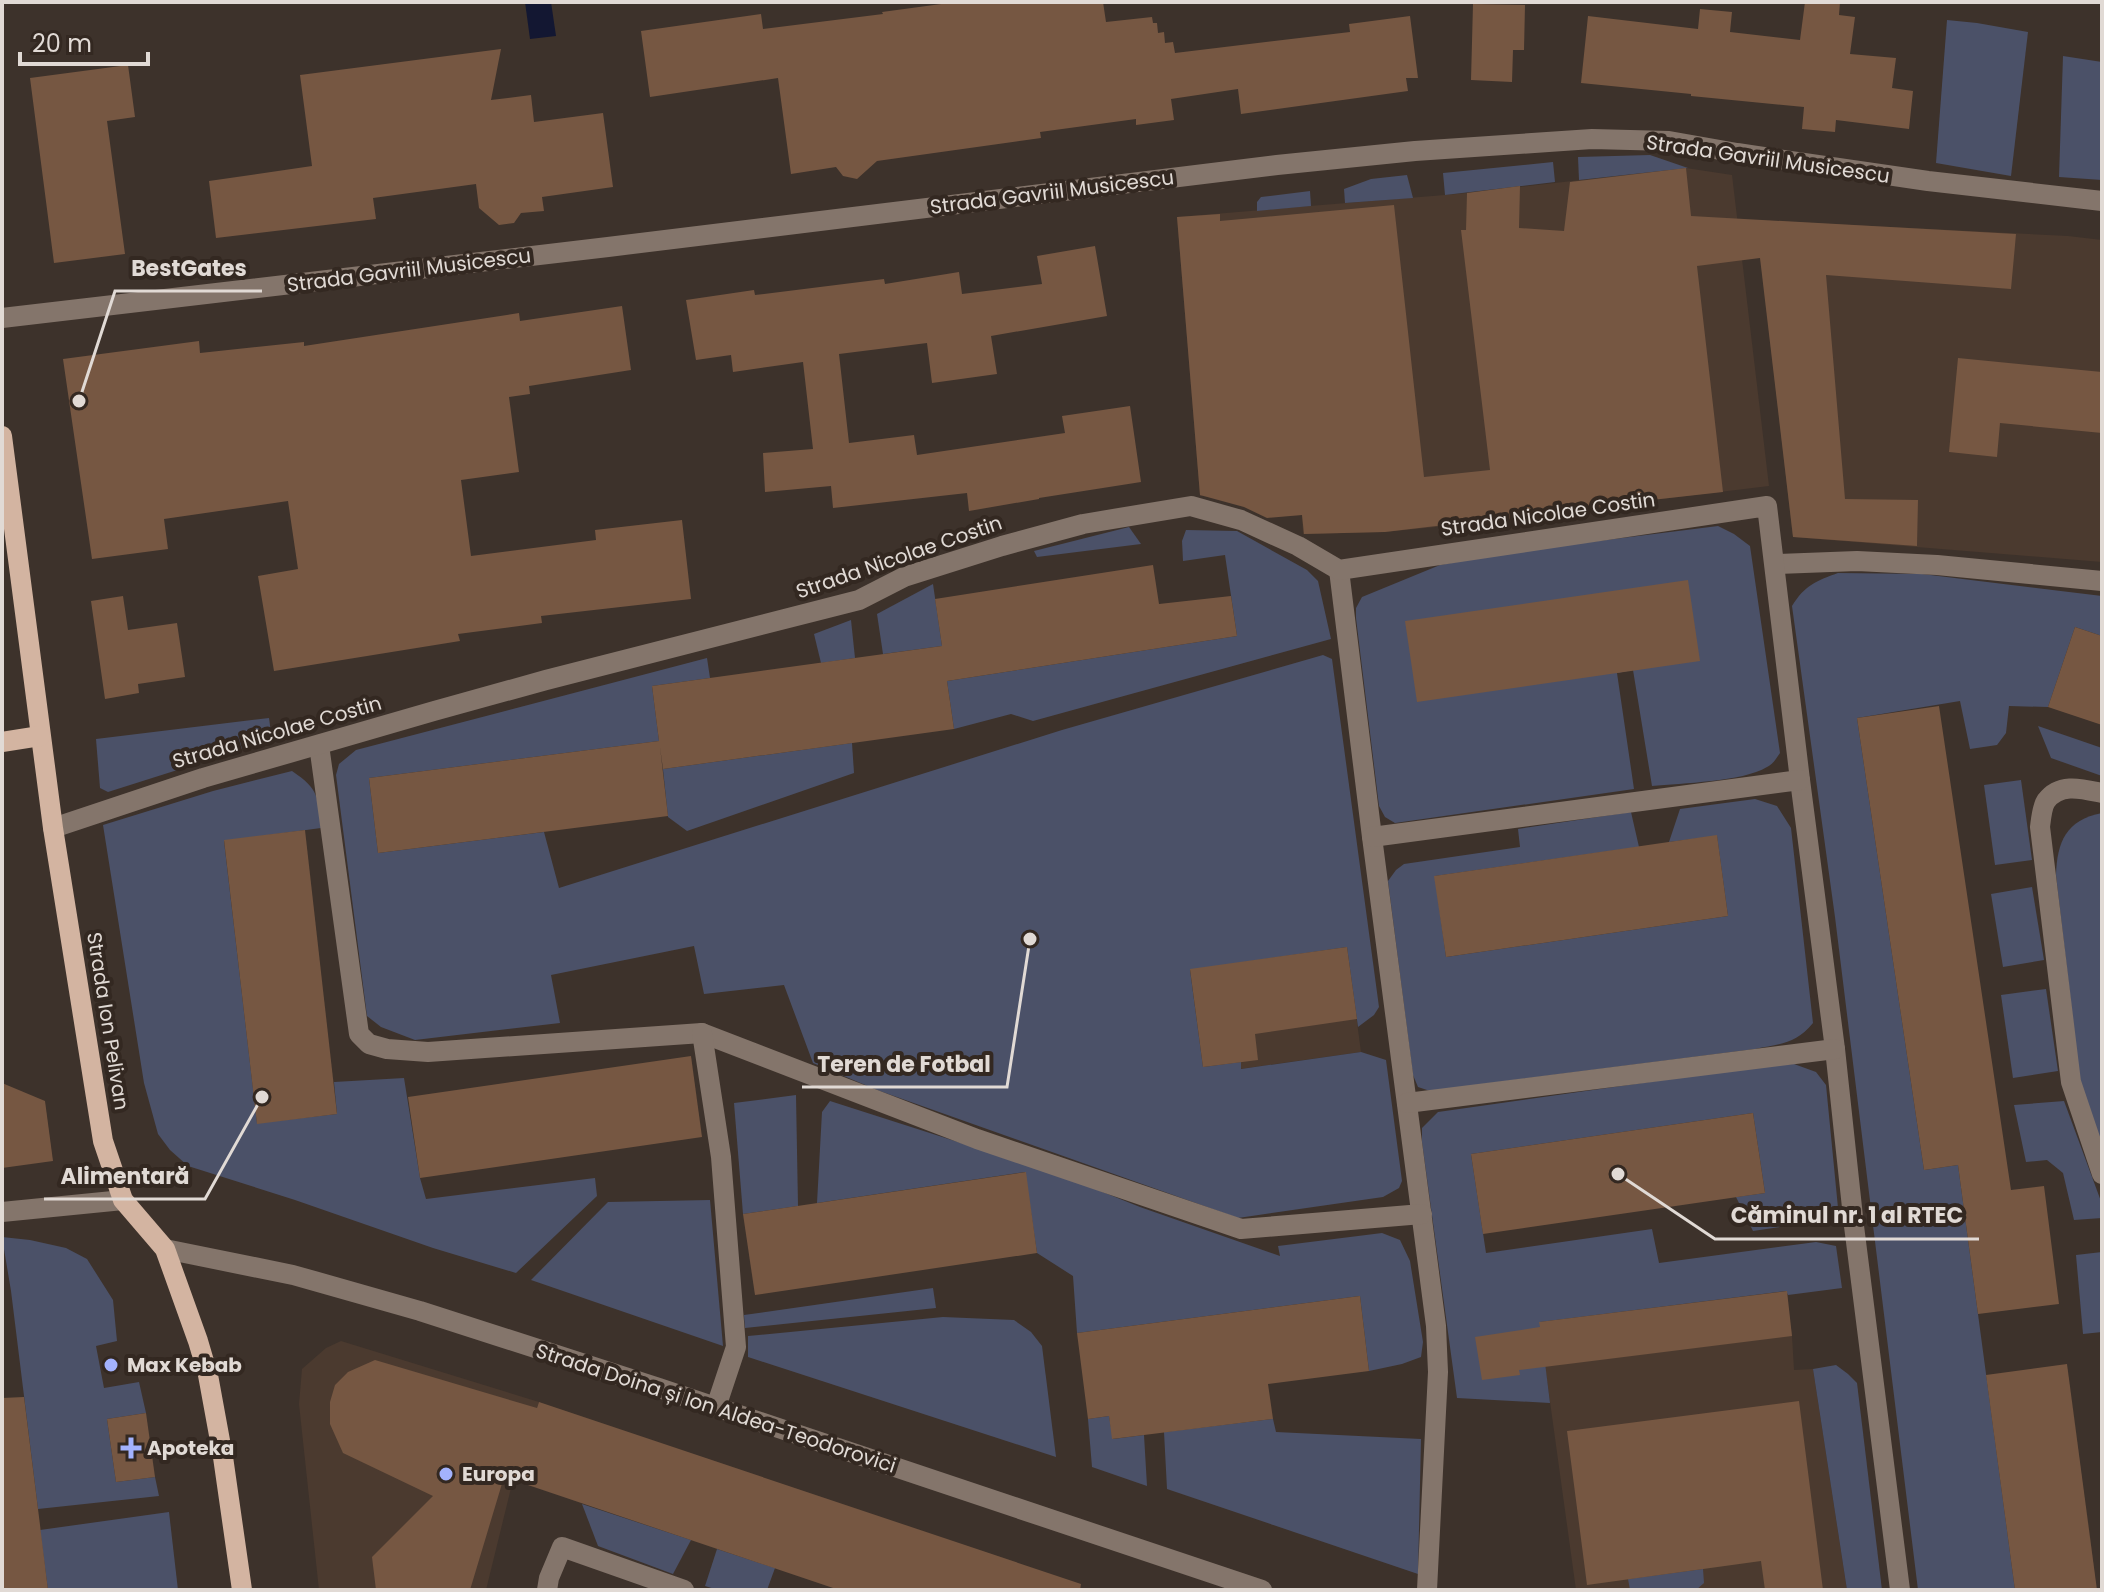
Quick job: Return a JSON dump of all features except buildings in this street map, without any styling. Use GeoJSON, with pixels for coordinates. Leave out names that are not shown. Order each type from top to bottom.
{"type":"FeatureCollection","features":[{"type":"Feature","properties":{"kind":"main road","name":"Strada Ion Pelivan"},"geometry":{"type":"LineString","coordinates":[[2,436],[53,828],[101,1129],[123,1200],[165,1249],[198,1341],[208,1375],[242,1590]]}},
{"type":"Feature","properties":{"kind":"main road"},"geometry":{"type":"LineString","coordinates":[[2,742],[40,736]]}},
{"type":"Feature","properties":{"kind":"street","name":"Strada Gavriil Musicescu"},"geometry":{"type":"LineString","coordinates":[[2,318],[1277,165],[1415,151],[1592,139],[1669,141],[1928,181],[2102,201]]}},
{"type":"Feature","properties":{"kind":"street","name":"Strada Nicolae Costin"},"geometry":{"type":"LineString","coordinates":[[53,828],[203,778],[546,680],[859,600],[904,577],[1083,524],[1191,506],[1241,520],[1298,546],[1339,570],[1767,506],[1775,564]]}},
{"type":"Feature","properties":{"kind":"street"},"geometry":{"type":"LineString","coordinates":[[1900,1590],[1775,564],[1857,561],[1924,564],[2102,581]]}},
{"type":"Feature","properties":{"kind":"street"},"geometry":{"type":"LineString","coordinates":[[1339,570],[1436,1326],[1438,1372],[1427,1590]]}},
{"type":"Feature","properties":{"kind":"street"},"geometry":{"type":"LineString","coordinates":[[319,745],[359,1034],[369,1044],[387,1049],[428,1052],[702,1033],[977,1139],[1241,1229],[1422,1214]]}},
{"type":"Feature","properties":{"kind":"street"},"geometry":{"type":"LineString","coordinates":[[1372,837],[1800,780]]}},
{"type":"Feature","properties":{"kind":"street"},"geometry":{"type":"LineString","coordinates":[[2102,793],[2076,787],[2058,790],[2045,802],[2040,827],[2071,1082],[2102,1174]]}},
{"type":"Feature","properties":{"kind":"street"},"geometry":{"type":"LineString","coordinates":[[702,1033],[721,1157],[736,1347],[716,1407]]}},
{"type":"Feature","properties":{"kind":"street"},"geometry":{"type":"LineString","coordinates":[[1407,1103],[1835,1049]]}},
{"type":"Feature","properties":{"kind":"street"},"geometry":{"type":"LineString","coordinates":[[2,1212],[123,1200]]}},
{"type":"Feature","properties":{"kind":"street","name":"Strada Doina și Ion Aldea-Teodorovici"},"geometry":{"type":"LineString","coordinates":[[165,1249],[293,1275],[405,1306],[1262,1590]]}},
{"type":"Feature","properties":{"kind":"street"},"geometry":{"type":"LineString","coordinates":[[547,1590],[562,1547],[684,1590]]}},
{"type":"Feature","properties":{"kind":"shaded area"},"geometry":{"type":"Polygon","coordinates":[[[525,2],[551,2],[556,36],[530,39],[525,2]]]}},
{"type":"Feature","properties":{"kind":"shaded area"},"geometry":{"type":"Polygon","coordinates":[[[1947,20],[2028,32],[2011,176],[1936,163],[1947,20]]]}},
{"type":"Feature","properties":{"kind":"shaded area"},"geometry":{"type":"Polygon","coordinates":[[[2063,56],[2102,62],[2102,180],[2059,177],[2063,56]]]}},
{"type":"Feature","properties":{"kind":"shaded area"},"geometry":{"type":"Polygon","coordinates":[[[1650,155],[1688,168],[1579,180],[1578,157],[1650,155]]]}},
{"type":"Feature","properties":{"kind":"shaded area"},"geometry":{"type":"Polygon","coordinates":[[[1553,162],[1555,182],[1445,195],[1443,173],[1553,162]]]}},
{"type":"Feature","properties":{"kind":"shaded area"},"geometry":{"type":"Polygon","coordinates":[[[1686,168],[1732,175],[1769,486],[1496,521],[1385,532],[1303,534],[1302,515],[1270,517],[1242,493],[1200,496],[1177,217],[1457,194],[1686,168]]]}},
{"type":"Feature","properties":{"kind":"shaded area"},"geometry":{"type":"Polygon","coordinates":[[[1407,175],[1413,198],[1345,203],[1344,189],[1371,179],[1407,175]]]}},
{"type":"Feature","properties":{"kind":"shaded area"},"geometry":{"type":"Polygon","coordinates":[[[1310,191],[1311,206],[1257,211],[1257,202],[1261,197],[1310,191]]]}},
{"type":"Feature","properties":{"kind":"shaded area"},"geometry":{"type":"Polygon","coordinates":[[[1756,220],[2102,240],[2102,562],[1793,537],[1756,220]]]}},
{"type":"Feature","properties":{"kind":"shaded area"},"geometry":{"type":"Polygon","coordinates":[[[1718,526],[1750,546],[1780,753],[1771,764],[1756,772],[1728,779],[1652,786],[1633,670],[1617,673],[1634,789],[1395,823],[1385,817],[1379,806],[1356,618],[1356,608],[1362,597],[1440,565],[1511,552],[1718,526]]]}},
{"type":"Feature","properties":{"kind":"shaded area"},"geometry":{"type":"Polygon","coordinates":[[[1129,527],[1141,544],[1037,557],[1034,551],[1129,527]]]}},
{"type":"Feature","properties":{"kind":"shaded area"},"geometry":{"type":"Polygon","coordinates":[[[1186,530],[1237,531],[1307,570],[1318,581],[1331,639],[1033,721],[1011,714],[954,729],[947,681],[1237,636],[1225,555],[1183,561],[1182,541],[1186,530]]]}},
{"type":"Feature","properties":{"kind":"shaded area"},"geometry":{"type":"Polygon","coordinates":[[[1838,573],[1922,574],[2102,596],[2102,636],[2075,627],[2048,707],[2009,706],[2006,733],[1997,745],[1970,749],[1960,701],[1857,718],[1924,1170],[1958,1165],[2015,1590],[1918,1590],[1835,917],[1792,606],[1812,585],[1838,573]]]}},
{"type":"Feature","properties":{"kind":"shaded area"},"geometry":{"type":"Polygon","coordinates":[[[933,584],[942,646],[883,654],[877,614],[933,584]]]}},
{"type":"Feature","properties":{"kind":"shaded area"},"geometry":{"type":"Polygon","coordinates":[[[851,620],[855,658],[821,663],[814,634],[851,620]]]}},
{"type":"Feature","properties":{"kind":"shaded area"},"geometry":{"type":"Polygon","coordinates":[[[1323,655],[1332,659],[1379,1007],[1358,1027],[1347,947],[1190,970],[1203,1067],[1241,1062],[1241,1069],[1361,1052],[1386,1060],[1402,1181],[1399,1188],[1383,1197],[1238,1218],[877,1090],[813,1063],[784,985],[704,994],[694,946],[551,975],[560,1023],[415,1040],[381,1027],[367,1016],[336,775],[339,764],[356,750],[707,658],[710,678],[652,686],[659,741],[369,778],[378,853],[544,832],[559,888],[1062,730],[1323,655]]]}},
{"type":"Feature","properties":{"kind":"shaded area"},"geometry":{"type":"Polygon","coordinates":[[[269,718],[272,740],[108,792],[100,788],[96,739],[269,718]]]}},
{"type":"Feature","properties":{"kind":"shaded area"},"geometry":{"type":"Polygon","coordinates":[[[2038,726],[2102,748],[2102,776],[2051,758],[2038,726]]]}},
{"type":"Feature","properties":{"kind":"shaded area"},"geometry":{"type":"Polygon","coordinates":[[[852,743],[854,773],[687,831],[668,817],[663,769],[852,743]]]}},
{"type":"Feature","properties":{"kind":"shaded area"},"geometry":{"type":"Polygon","coordinates":[[[292,771],[308,783],[316,795],[321,828],[224,841],[257,1123],[337,1114],[334,1082],[404,1078],[426,1199],[595,1178],[597,1196],[516,1273],[188,1166],[158,1134],[144,1083],[103,825],[213,791],[292,771]]]}},
{"type":"Feature","properties":{"kind":"shaded area"},"geometry":{"type":"Polygon","coordinates":[[[2021,780],[2032,860],[1995,865],[1984,785],[2021,780]]]}},
{"type":"Feature","properties":{"kind":"shaded area"},"geometry":{"type":"Polygon","coordinates":[[[1755,799],[1777,806],[1791,828],[1813,1023],[1807,1030],[1787,1042],[1755,1049],[1430,1091],[1418,1087],[1413,1075],[1388,881],[1396,870],[1404,864],[1520,847],[1518,829],[1631,812],[1639,847],[1435,876],[1446,957],[1728,916],[1717,836],[1669,842],[1680,809],[1755,799]]]}},
{"type":"Feature","properties":{"kind":"shaded area"},"geometry":{"type":"Polygon","coordinates":[[[2102,813],[2102,1150],[2081,1090],[2056,875],[2059,852],[2066,834],[2080,821],[2102,813]]]}},
{"type":"Feature","properties":{"kind":"shaded area"},"geometry":{"type":"Polygon","coordinates":[[[2032,887],[2044,960],[2003,967],[1991,894],[2032,887]]]}},
{"type":"Feature","properties":{"kind":"shaded area"},"geometry":{"type":"Polygon","coordinates":[[[1347,947],[1361,1052],[1240,1069],[1241,1063],[1203,1067],[1190,969],[1347,947]]]}},
{"type":"Feature","properties":{"kind":"shaded area"},"geometry":{"type":"Polygon","coordinates":[[[2046,989],[2058,1071],[2013,1078],[2001,995],[2046,989]]]}},
{"type":"Feature","properties":{"kind":"shaded area"},"geometry":{"type":"Polygon","coordinates":[[[1794,1064],[1816,1072],[1826,1085],[1839,1218],[1753,1231],[1736,1197],[1765,1193],[1753,1113],[1471,1154],[1486,1253],[1652,1229],[1659,1263],[1816,1242],[1836,1246],[1842,1288],[1788,1295],[1786,1291],[1540,1322],[1550,1403],[1457,1398],[1422,1142],[1422,1128],[1438,1112],[1794,1064]]]}},
{"type":"Feature","properties":{"kind":"shaded area"},"geometry":{"type":"Polygon","coordinates":[[[796,1095],[798,1206],[743,1214],[734,1103],[796,1095]]]}},
{"type":"Feature","properties":{"kind":"shaded area"},"geometry":{"type":"Polygon","coordinates":[[[830,1101],[1058,1174],[1140,1207],[1280,1256],[1278,1246],[1382,1233],[1400,1240],[1410,1261],[1423,1342],[1421,1357],[1369,1371],[1360,1296],[1077,1333],[1073,1276],[1037,1253],[1025,1172],[817,1203],[822,1112],[830,1101]]]}},
{"type":"Feature","properties":{"kind":"shaded area"},"geometry":{"type":"Polygon","coordinates":[[[2064,1101],[2102,1204],[2102,1218],[2074,1220],[2063,1173],[2047,1160],[2026,1162],[2014,1105],[2064,1101]]]}},
{"type":"Feature","properties":{"kind":"shaded area"},"geometry":{"type":"Polygon","coordinates":[[[710,1200],[723,1346],[531,1280],[608,1202],[710,1200]]]}},
{"type":"Feature","properties":{"kind":"shaded area"},"geometry":{"type":"Polygon","coordinates":[[[2,1237],[66,1248],[87,1259],[113,1300],[117,1341],[96,1346],[104,1388],[139,1382],[146,1413],[107,1419],[116,1482],[155,1477],[159,1496],[38,1509],[2,1237]]]}},
{"type":"Feature","properties":{"kind":"shaded area"},"geometry":{"type":"Polygon","coordinates":[[[2102,1252],[2102,1332],[2083,1334],[2076,1255],[2102,1252]]]}},
{"type":"Feature","properties":{"kind":"shaded area"},"geometry":{"type":"Polygon","coordinates":[[[933,1288],[936,1308],[745,1328],[744,1315],[933,1288]]]}},
{"type":"Feature","properties":{"kind":"shaded area"},"geometry":{"type":"Polygon","coordinates":[[[1786,1291],[1794,1370],[1813,1369],[1847,1590],[1576,1590],[1539,1322],[1786,1291]]]}},
{"type":"Feature","properties":{"kind":"shaded area"},"geometry":{"type":"Polygon","coordinates":[[[943,1317],[1014,1320],[1031,1332],[1042,1346],[1056,1457],[748,1357],[748,1336],[943,1317]]]}},
{"type":"Feature","properties":{"kind":"shaded area"},"geometry":{"type":"Polygon","coordinates":[[[341,1341],[539,1402],[513,1480],[486,1590],[319,1590],[299,1404],[302,1369],[326,1348],[341,1341]]]}},
{"type":"Feature","properties":{"kind":"shaded area"},"geometry":{"type":"Polygon","coordinates":[[[1836,1365],[1857,1383],[1882,1590],[1847,1590],[1813,1369],[1836,1365]]]}},
{"type":"Feature","properties":{"kind":"shaded area"},"geometry":{"type":"Polygon","coordinates":[[[1109,1416],[1113,1439],[1144,1435],[1147,1486],[1092,1467],[1088,1419],[1109,1416]]]}},
{"type":"Feature","properties":{"kind":"shaded area"},"geometry":{"type":"Polygon","coordinates":[[[1273,1419],[1276,1432],[1421,1439],[1418,1574],[1167,1489],[1164,1432],[1273,1419]]]}},
{"type":"Feature","properties":{"kind":"shaded area"},"geometry":{"type":"Polygon","coordinates":[[[582,1504],[691,1540],[673,1574],[598,1546],[582,1504]]]}},
{"type":"Feature","properties":{"kind":"shaded area"},"geometry":{"type":"Polygon","coordinates":[[[169,1512],[178,1590],[48,1590],[40,1530],[169,1512]]]}},
{"type":"Feature","properties":{"kind":"shaded area"},"geometry":{"type":"Polygon","coordinates":[[[717,1549],[775,1568],[767,1590],[718,1590],[705,1586],[717,1549]]]}},
{"type":"Feature","properties":{"kind":"shaded area"},"geometry":{"type":"Polygon","coordinates":[[[1703,1569],[1704,1583],[1696,1590],[1630,1590],[1628,1579],[1703,1569]]]}},
{"type":"Feature","properties":{"kind":"place","name":"BestGates"},"geometry":{"type":"Point","coordinates":[79,401]}},
{"type":"Feature","properties":{"kind":"place","name":"Teren de Fotbal"},"geometry":{"type":"Point","coordinates":[1030,939]}},
{"type":"Feature","properties":{"kind":"place","name":"Alimentară"},"geometry":{"type":"Point","coordinates":[262,1097]}},
{"type":"Feature","properties":{"kind":"place","name":"Căminul nr. 1 al RTEC"},"geometry":{"type":"Point","coordinates":[1618,1174]}},
{"type":"Feature","properties":{"kind":"place","name":"Max Kebab"},"geometry":{"type":"Point","coordinates":[111,1365]}},
{"type":"Feature","properties":{"kind":"place","name":"Apoteka"},"geometry":{"type":"Point","coordinates":[131,1448]}},
{"type":"Feature","properties":{"kind":"place","name":"Europa"},"geometry":{"type":"Point","coordinates":[446,1474]}}]}
